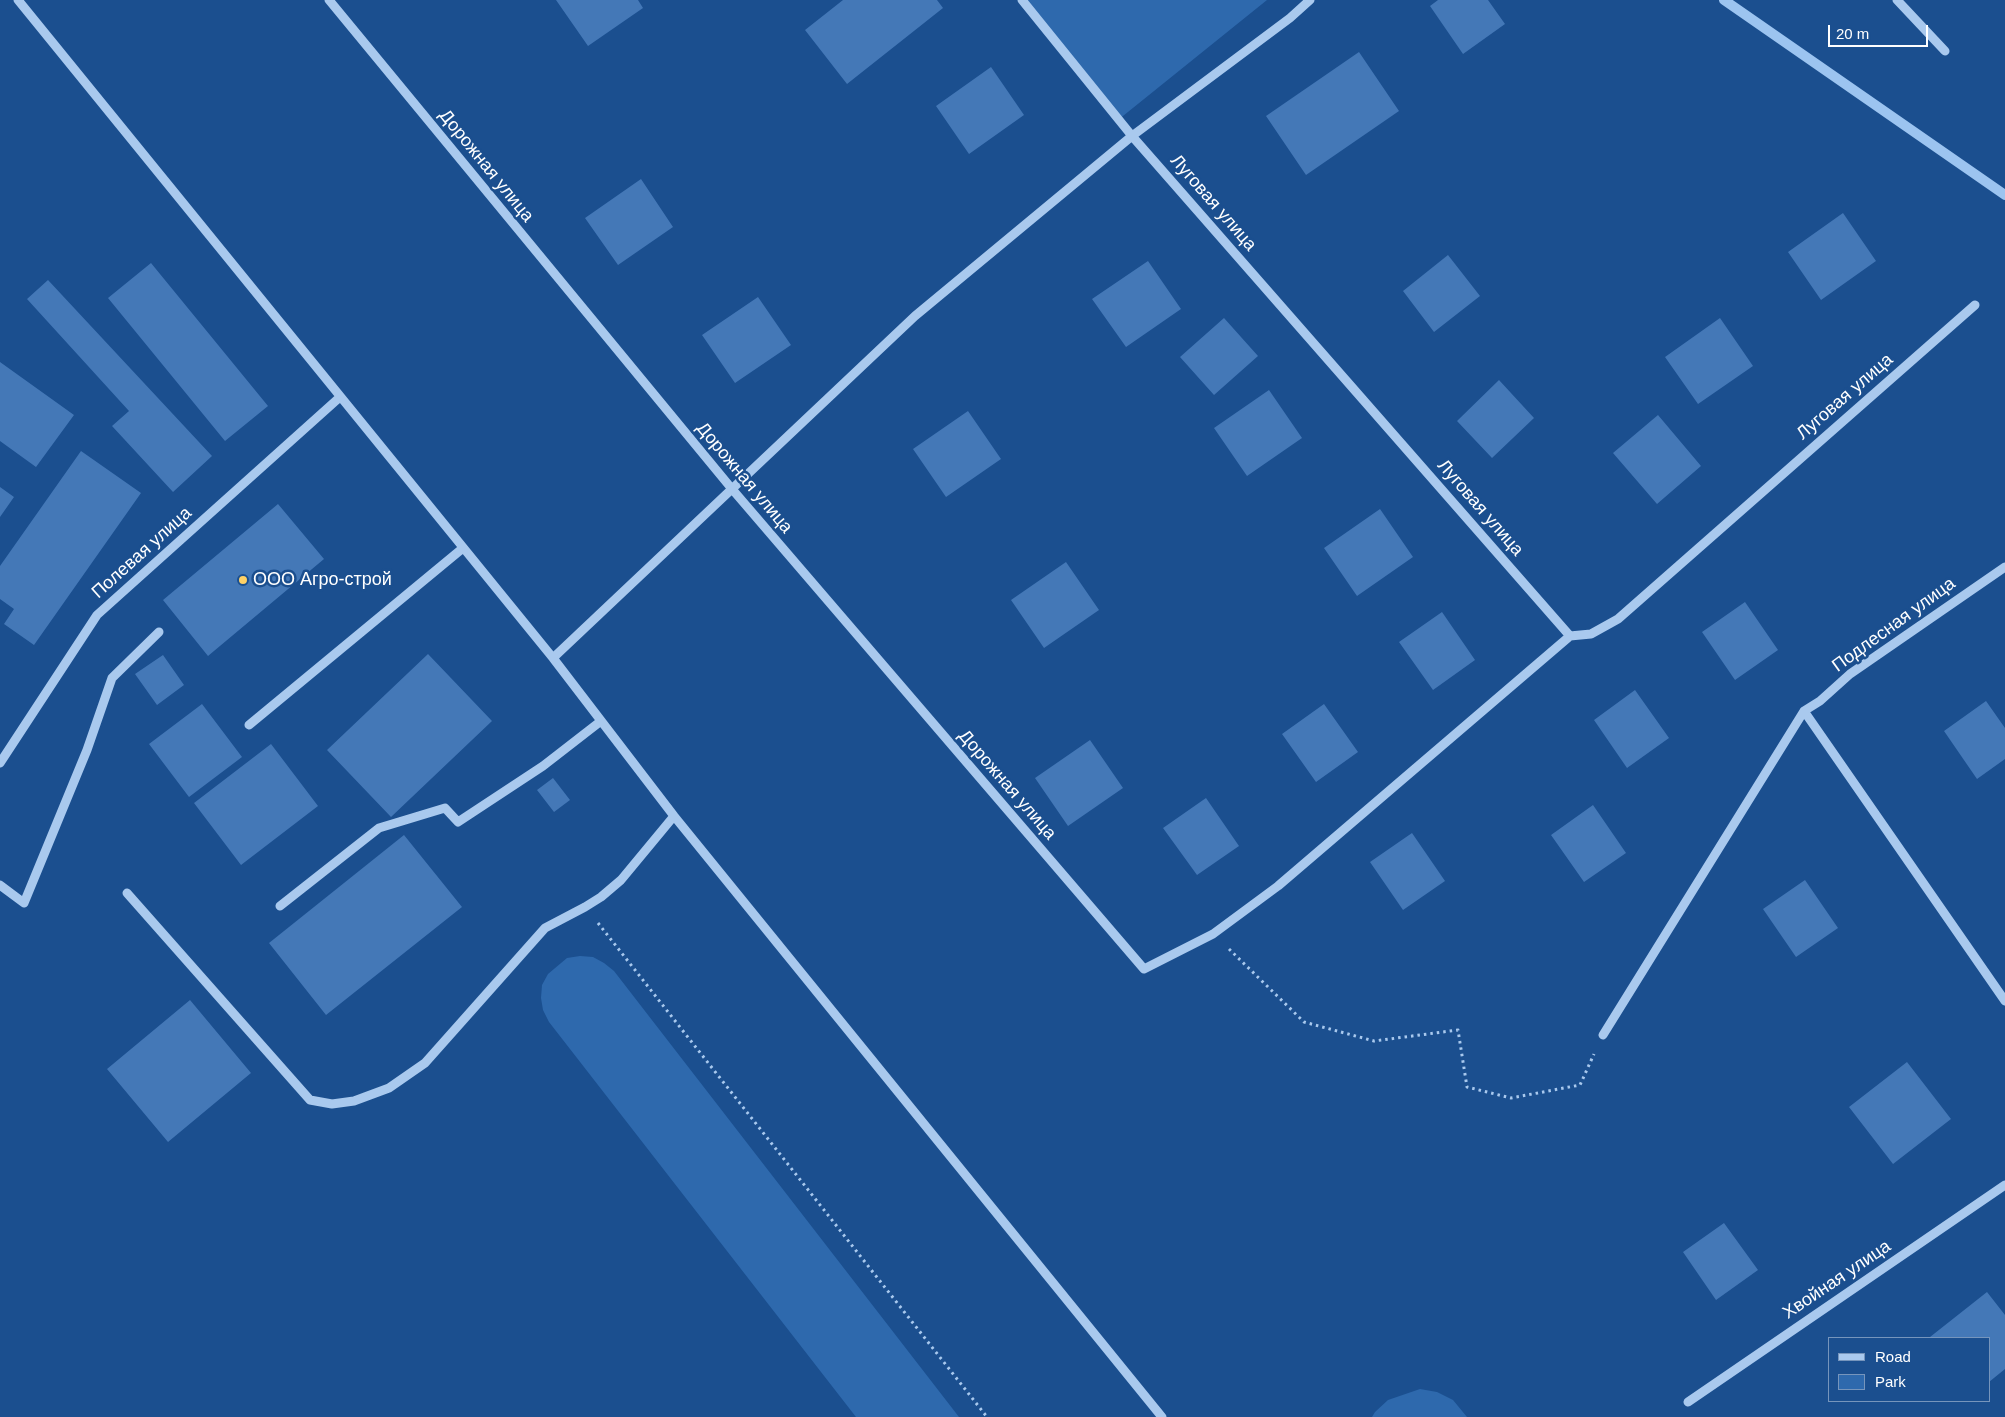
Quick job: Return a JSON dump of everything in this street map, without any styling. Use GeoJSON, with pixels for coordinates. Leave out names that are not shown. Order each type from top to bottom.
{"type":"FeatureCollection","features":[{"type":"Feature","properties":{"kind":"street"},"geometry":{"type":"LineString","coordinates":[[18,0],[553,658],[674,816],[1162,1417]]}},
{"type":"Feature","properties":{"kind":"street","name":"Дорожная улица"},"geometry":{"type":"LineString","coordinates":[[329,0],[732,490],[1144,969],[1214,934]]}},
{"type":"Feature","properties":{"kind":"street","name":"Луговая улица"},"geometry":{"type":"LineString","coordinates":[[1022,0],[1132,136],[1570,636],[1591,634],[1618,619],[1975,305]]}},
{"type":"Feature","properties":{"kind":"street"},"geometry":{"type":"LineString","coordinates":[[553,658],[915,316],[1132,136],[1290,18],[1310,0]]}},
{"type":"Feature","properties":{"kind":"street"},"geometry":{"type":"LineString","coordinates":[[1897,0],[1945,51]]}},
{"type":"Feature","properties":{"kind":"street","name":"Полевая улица"},"geometry":{"type":"LineString","coordinates":[[0,763],[97,615],[340,397]]}},
{"type":"Feature","properties":{"kind":"street"},"geometry":{"type":"LineString","coordinates":[[249,725],[463,548]]}},
{"type":"Feature","properties":{"kind":"street","name":"Подлесная улица"},"geometry":{"type":"LineString","coordinates":[[1804,710],[1820,701],[1850,674],[2005,567]]}},
{"type":"Feature","properties":{"kind":"street"},"geometry":{"type":"LineString","coordinates":[[0,885],[24,903],[87,750],[112,678],[159,632]]}},
{"type":"Feature","properties":{"kind":"street"},"geometry":{"type":"LineString","coordinates":[[1214,934],[1278,886],[1570,636]]}},
{"type":"Feature","properties":{"kind":"street"},"geometry":{"type":"LineString","coordinates":[[1602,1035],[1804,710],[2005,1001]]}},
{"type":"Feature","properties":{"kind":"street"},"geometry":{"type":"LineString","coordinates":[[280,906],[379,828],[444,808],[458,822],[543,766],[601,721]]}},
{"type":"Feature","properties":{"kind":"street"},"geometry":{"type":"LineString","coordinates":[[127,893],[310,1100],[332,1104],[354,1100],[389,1088],[426,1063],[545,928],[585,907],[621,880],[674,816]]}},
{"type":"Feature","properties":{"kind":"street","name":"Хвойная улица"},"geometry":{"type":"LineString","coordinates":[[1688,1402],[2005,1185]]}},
{"type":"Feature","properties":{"kind":"path"},"geometry":{"type":"LineString","coordinates":[[585,907],[987,1417]]}},
{"type":"Feature","properties":{"kind":"path"},"geometry":{"type":"LineString","coordinates":[[1214,934],[1304,1022],[1374,1041],[1458,1030],[1468,1087],[1511,1098],[1580,1085],[1602,1035]]}},
{"type":"Feature","properties":{"kind":"green space"},"geometry":{"type":"Polygon","coordinates":[[[1027,0],[1267,0],[1118,120],[1027,0]]]}},
{"type":"Feature","properties":{"kind":"green space"},"geometry":{"type":"Polygon","coordinates":[[[593,957],[614,971],[959,1417],[856,1417],[549,1022],[543,1010],[541,998],[542,985],[548,974],[567,958],[593,957]]]}},
{"type":"Feature","properties":{"kind":"green space"},"geometry":{"type":"Polygon","coordinates":[[[1420,1389],[1437,1392],[1453,1400],[1467,1417],[1372,1417],[1388,1400],[1420,1389]]]}},
{"type":"Feature","properties":{"kind":"building"},"geometry":{"type":"Polygon","coordinates":[[[556,0],[638,0],[643,8],[588,46],[556,0]]]}},
{"type":"Feature","properties":{"kind":"building"},"geometry":{"type":"Polygon","coordinates":[[[843,0],[937,0],[943,8],[847,84],[805,30],[843,0]]]}},
{"type":"Feature","properties":{"kind":"building"},"geometry":{"type":"Polygon","coordinates":[[[1438,0],[1488,0],[1505,24],[1463,54],[1430,6],[1438,0]]]}},
{"type":"Feature","properties":{"kind":"building"},"geometry":{"type":"Polygon","coordinates":[[[1359,52],[1399,111],[1306,175],[1266,116],[1359,52]]]}},
{"type":"Feature","properties":{"kind":"building"},"geometry":{"type":"Polygon","coordinates":[[[991,67],[1024,115],[969,154],[936,106],[991,67]]]}},
{"type":"Feature","properties":{"kind":"building"},"geometry":{"type":"Polygon","coordinates":[[[641,179],[673,227],[618,265],[585,218],[641,179]]]}},
{"type":"Feature","properties":{"kind":"building"},"geometry":{"type":"Polygon","coordinates":[[[1843,213],[1876,261],[1821,300],[1788,252],[1843,213]]]}},
{"type":"Feature","properties":{"kind":"building"},"geometry":{"type":"Polygon","coordinates":[[[1448,255],[1480,296],[1434,332],[1403,291],[1448,255]]]}},
{"type":"Feature","properties":{"kind":"building"},"geometry":{"type":"Polygon","coordinates":[[[1148,261],[1181,309],[1126,347],[1092,299],[1148,261]]]}},
{"type":"Feature","properties":{"kind":"building"},"geometry":{"type":"Polygon","coordinates":[[[151,263],[268,406],[225,441],[108,298],[151,263]]]}},
{"type":"Feature","properties":{"kind":"building"},"geometry":{"type":"Polygon","coordinates":[[[48,280],[212,456],[173,492],[112,426],[129,411],[27,299],[48,280]]]}},
{"type":"Feature","properties":{"kind":"building"},"geometry":{"type":"Polygon","coordinates":[[[758,297],[791,345],[735,383],[702,335],[758,297]]]}},
{"type":"Feature","properties":{"kind":"building"},"geometry":{"type":"Polygon","coordinates":[[[1224,318],[1258,356],[1214,395],[1180,357],[1224,318]]]}},
{"type":"Feature","properties":{"kind":"building"},"geometry":{"type":"Polygon","coordinates":[[[1720,318],[1753,366],[1698,404],[1665,357],[1720,318]]]}},
{"type":"Feature","properties":{"kind":"building"},"geometry":{"type":"Polygon","coordinates":[[[0,362],[74,415],[36,467],[0,441],[0,362]]]}},
{"type":"Feature","properties":{"kind":"building"},"geometry":{"type":"Polygon","coordinates":[[[1499,380],[1534,418],[1492,458],[1457,421],[1499,380]]]}},
{"type":"Feature","properties":{"kind":"building"},"geometry":{"type":"Polygon","coordinates":[[[1269,390],[1302,438],[1247,476],[1214,428],[1269,390]]]}},
{"type":"Feature","properties":{"kind":"building"},"geometry":{"type":"Polygon","coordinates":[[[968,411],[1001,459],[946,497],[913,449],[968,411]]]}},
{"type":"Feature","properties":{"kind":"building"},"geometry":{"type":"Polygon","coordinates":[[[1658,415],[1701,466],[1657,504],[1613,453],[1658,415]]]}},
{"type":"Feature","properties":{"kind":"building"},"geometry":{"type":"Polygon","coordinates":[[[81,451],[141,493],[34,645],[4,624],[14,609],[0,599],[0,566],[81,451]]]}},
{"type":"Feature","properties":{"kind":"building"},"geometry":{"type":"Polygon","coordinates":[[[0,487],[14,497],[0,517],[0,487]]]}},
{"type":"Feature","properties":{"kind":"building","name":"ООО Агро-строй"},"geometry":{"type":"Polygon","coordinates":[[[278,504],[324,559],[208,656],[163,600],[278,504]]]}},
{"type":"Feature","properties":{"kind":"building"},"geometry":{"type":"Polygon","coordinates":[[[1380,509],[1413,557],[1357,596],[1324,548],[1380,509]]]}},
{"type":"Feature","properties":{"kind":"building"},"geometry":{"type":"Polygon","coordinates":[[[1066,562],[1099,610],[1044,648],[1011,600],[1066,562]]]}},
{"type":"Feature","properties":{"kind":"building"},"geometry":{"type":"Polygon","coordinates":[[[1745,602],[1778,650],[1735,680],[1702,632],[1745,602]]]}},
{"type":"Feature","properties":{"kind":"building"},"geometry":{"type":"Polygon","coordinates":[[[1442,612],[1475,660],[1433,690],[1399,642],[1442,612]]]}},
{"type":"Feature","properties":{"kind":"building"},"geometry":{"type":"Polygon","coordinates":[[[428,654],[492,721],[391,817],[327,750],[428,654]]]}},
{"type":"Feature","properties":{"kind":"building"},"geometry":{"type":"Polygon","coordinates":[[[163,655],[184,685],[157,705],[135,674],[163,655]]]}},
{"type":"Feature","properties":{"kind":"building"},"geometry":{"type":"Polygon","coordinates":[[[1635,690],[1669,738],[1627,768],[1594,720],[1635,690]]]}},
{"type":"Feature","properties":{"kind":"building"},"geometry":{"type":"Polygon","coordinates":[[[1986,701],[2005,728],[2005,759],[1977,779],[1944,731],[1986,701]]]}},
{"type":"Feature","properties":{"kind":"building"},"geometry":{"type":"Polygon","coordinates":[[[202,704],[242,757],[189,797],[149,744],[202,704]]]}},
{"type":"Feature","properties":{"kind":"building"},"geometry":{"type":"Polygon","coordinates":[[[1324,704],[1358,752],[1316,782],[1282,734],[1324,704]]]}},
{"type":"Feature","properties":{"kind":"building"},"geometry":{"type":"Polygon","coordinates":[[[1090,740],[1123,788],[1068,826],[1035,778],[1090,740]]]}},
{"type":"Feature","properties":{"kind":"building"},"geometry":{"type":"Polygon","coordinates":[[[271,744],[318,806],[241,865],[194,803],[271,744]]]}},
{"type":"Feature","properties":{"kind":"building"},"geometry":{"type":"Polygon","coordinates":[[[553,778],[570,800],[554,812],[537,790],[553,778]]]}},
{"type":"Feature","properties":{"kind":"building"},"geometry":{"type":"Polygon","coordinates":[[[1206,798],[1239,846],[1197,875],[1163,828],[1206,798]]]}},
{"type":"Feature","properties":{"kind":"building"},"geometry":{"type":"Polygon","coordinates":[[[1593,805],[1626,853],[1584,882],[1551,835],[1593,805]]]}},
{"type":"Feature","properties":{"kind":"building"},"geometry":{"type":"Polygon","coordinates":[[[1412,833],[1445,881],[1403,910],[1370,862],[1412,833]]]}},
{"type":"Feature","properties":{"kind":"building"},"geometry":{"type":"Polygon","coordinates":[[[404,835],[462,907],[326,1015],[269,943],[404,835]]]}},
{"type":"Feature","properties":{"kind":"building"},"geometry":{"type":"Polygon","coordinates":[[[1805,880],[1838,928],[1796,957],[1763,909],[1805,880]]]}},
{"type":"Feature","properties":{"kind":"building"},"geometry":{"type":"Polygon","coordinates":[[[190,1000],[251,1073],[168,1142],[107,1069],[190,1000]]]}},
{"type":"Feature","properties":{"kind":"building"},"geometry":{"type":"Polygon","coordinates":[[[1907,1062],[1951,1119],[1893,1164],[1849,1107],[1907,1062]]]}},
{"type":"Feature","properties":{"kind":"building"},"geometry":{"type":"Polygon","coordinates":[[[1724,1223],[1758,1270],[1716,1300],[1683,1252],[1724,1223]]]}},
{"type":"Feature","properties":{"kind":"building"},"geometry":{"type":"Polygon","coordinates":[[[1987,1292],[2005,1315],[2005,1369],[1990,1381],[1990,1337],[1930,1337],[1987,1292]]]}},
{"type":"Feature","properties":{"kind":"waterway"},"geometry":{"type":"LineString","coordinates":[[1724,0],[2005,195]]}},
{"type":"Feature","properties":{"kind":"place","name":"ООО Агро-строй"},"geometry":{"type":"Point","coordinates":[243,580]}}]}
